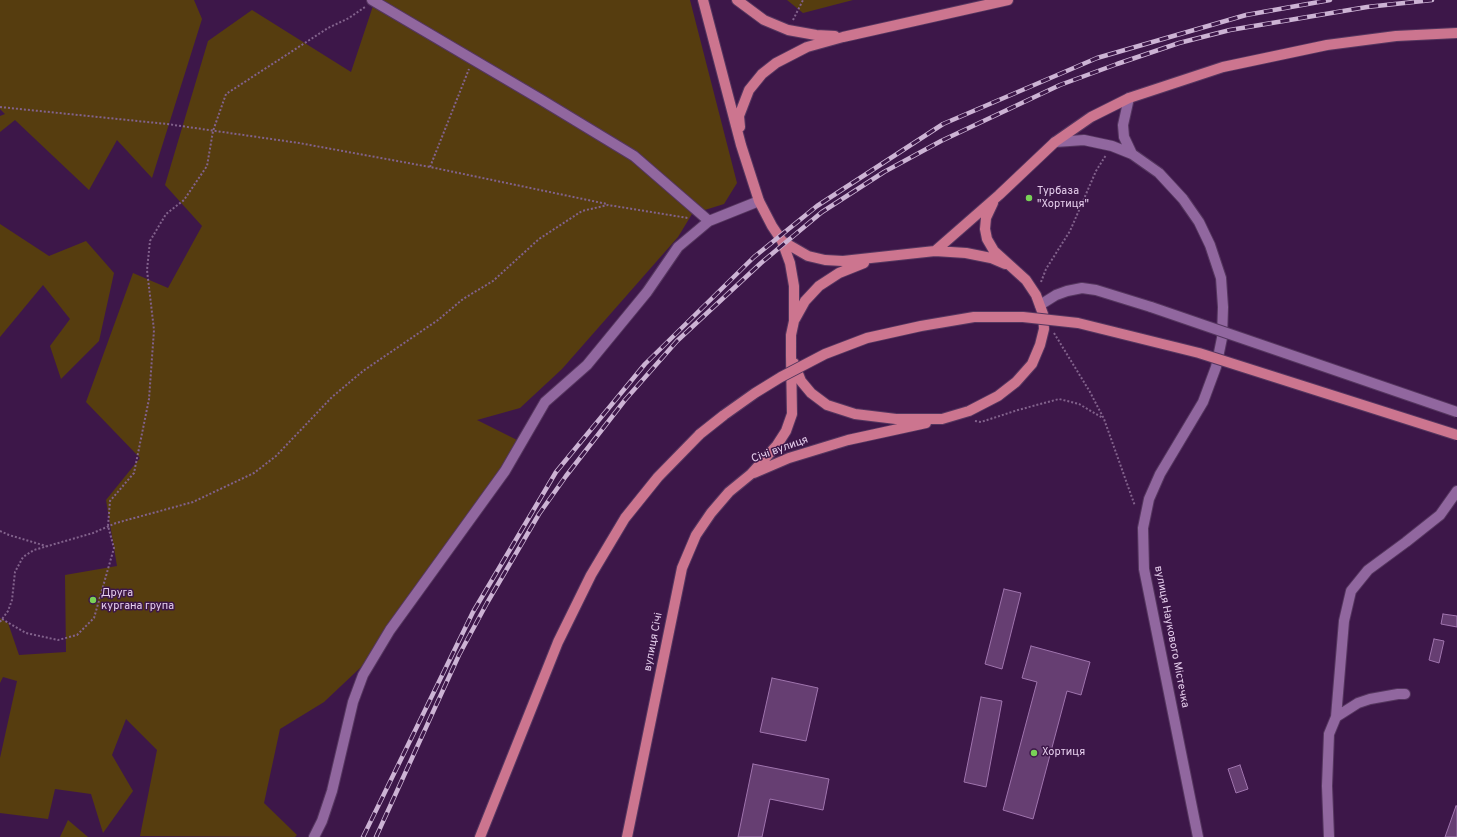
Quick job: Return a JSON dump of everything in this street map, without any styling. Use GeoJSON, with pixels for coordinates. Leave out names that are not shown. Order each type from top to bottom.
{"type":"FeatureCollection","features":[{"type":"Feature","properties":{"kind":"main road"},"geometry":{"type":"LineString","coordinates":[[703,0],[741,145],[759,201],[782,242],[790,263],[794,286],[794,321]]}},
{"type":"Feature","properties":{"kind":"main road"},"geometry":{"type":"LineString","coordinates":[[737,0],[764,20],[788,30],[816,35],[843,37]]}},
{"type":"Feature","properties":{"kind":"main road"},"geometry":{"type":"LineString","coordinates":[[741,145],[739,116],[749,90],[762,74],[776,63],[807,48],[843,37],[1008,0]]}},
{"type":"Feature","properties":{"kind":"main road"},"geometry":{"type":"LineString","coordinates":[[935,250],[999,195],[1055,142],[1091,117],[1129,98],[1223,67],[1326,46],[1396,36],[1457,33]]}},
{"type":"Feature","properties":{"kind":"main road"},"geometry":{"type":"LineString","coordinates":[[791,356],[801,380],[811,393],[827,405],[856,414],[896,419],[942,419],[969,411],[998,396],[1016,382],[1032,364],[1040,345],[1044,329],[1042,309],[1036,295],[1026,280],[994,251],[987,239],[984,229],[986,218],[990,206],[999,195]]}},
{"type":"Feature","properties":{"kind":"main road"},"geometry":{"type":"LineString","coordinates":[[782,242],[808,256],[825,260],[843,261],[935,250],[972,254],[991,258],[1011,267]]}},
{"type":"Feature","properties":{"kind":"main road"},"geometry":{"type":"LineString","coordinates":[[794,321],[805,300],[819,286],[840,273],[874,258]]}},
{"type":"Feature","properties":{"kind":"main road"},"geometry":{"type":"LineString","coordinates":[[480,837],[558,642],[591,575],[626,518],[658,477],[700,434],[755,393],[781,377],[825,354],[875,336],[936,323],[974,317],[1022,317],[1078,323],[1199,353],[1457,435]]}},
{"type":"Feature","properties":{"kind":"main road","name":"Січі вулиця"},"geometry":{"type":"LineString","coordinates":[[751,474],[777,445],[786,431],[792,414],[791,335],[794,321]]}},
{"type":"Feature","properties":{"kind":"main road","name":"Січі вулиця"},"geometry":{"type":"LineString","coordinates":[[751,474],[789,458],[848,440],[942,419]]}},
{"type":"Feature","properties":{"kind":"main road","name":"вулиця Січі"},"geometry":{"type":"LineString","coordinates":[[627,837],[682,568],[696,535],[711,512],[729,492],[751,474]]}},
{"type":"Feature","properties":{"kind":"street"},"geometry":{"type":"LineString","coordinates":[[373,1],[634,156],[708,221]]}},
{"type":"Feature","properties":{"kind":"street"},"geometry":{"type":"LineString","coordinates":[[1129,98],[1123,125],[1124,137],[1132,154]]}},
{"type":"Feature","properties":{"kind":"street","name":"вулиця Наукового Містечка"},"geometry":{"type":"LineString","coordinates":[[1055,142],[1084,140],[1112,146],[1132,154],[1159,173],[1183,199],[1199,222],[1210,245],[1221,278],[1223,307],[1222,338],[1216,367],[1203,402],[1160,474],[1149,499],[1143,528],[1144,569],[1198,837]]}},
{"type":"Feature","properties":{"kind":"street"},"geometry":{"type":"LineString","coordinates":[[314,837],[322,821],[332,791],[353,702],[363,675],[390,630],[505,471],[545,402],[587,365],[647,292],[678,247],[708,221],[759,201]]}},
{"type":"Feature","properties":{"kind":"street"},"geometry":{"type":"LineString","coordinates":[[1042,309],[1062,293],[1082,288],[1096,290],[1151,307],[1457,412]]}},
{"type":"Feature","properties":{"kind":"street"},"geometry":{"type":"LineString","coordinates":[[1329,837],[1327,786],[1329,734],[1336,717],[1344,621],[1351,591],[1368,570],[1440,515],[1457,491]]}},
{"type":"Feature","properties":{"kind":"street"},"geometry":{"type":"LineString","coordinates":[[1336,717],[1358,703],[1398,694],[1406,694]]}},
{"type":"Feature","properties":{"kind":"path"},"geometry":{"type":"LineString","coordinates":[[788,30],[803,0]]}},
{"type":"Feature","properties":{"kind":"path"},"geometry":{"type":"LineString","coordinates":[[373,1],[349,18],[328,28],[226,94],[213,131],[207,166],[184,200],[166,214],[150,240],[147,270],[154,330],[149,399],[134,473],[110,501],[108,526],[114,548],[94,618],[78,635],[58,640],[26,633],[1,620],[8,610],[12,600],[15,572],[23,557],[34,550],[93,533],[108,526],[116,523],[193,502],[254,473],[276,456],[332,397],[363,371],[438,320],[462,299],[493,281],[539,240],[582,211],[608,205]]}},
{"type":"Feature","properties":{"kind":"path"},"geometry":{"type":"LineString","coordinates":[[430,167],[473,59]]}},
{"type":"Feature","properties":{"kind":"path"},"geometry":{"type":"LineString","coordinates":[[0,107],[167,124],[299,143],[430,167],[608,205],[708,221]]}},
{"type":"Feature","properties":{"kind":"path"},"geometry":{"type":"LineString","coordinates":[[1036,295],[1046,268],[1070,231],[1096,171],[1112,146]]}},
{"type":"Feature","properties":{"kind":"path"},"geometry":{"type":"LineString","coordinates":[[1042,309],[1104,419],[1136,506]]}},
{"type":"Feature","properties":{"kind":"path"},"geometry":{"type":"LineString","coordinates":[[973,421],[981,422],[1060,399],[1079,404],[1104,419]]}},
{"type":"Feature","properties":{"kind":"path"},"geometry":{"type":"LineString","coordinates":[[0,531],[47,546]]}},
{"type":"Feature","properties":{"kind":"shaded area"},"geometry":{"type":"Polygon","coordinates":[[[0,0],[194,0],[202,19],[152,178],[117,140],[89,190],[15,120],[0,132],[0,116],[5,114],[0,109],[0,0]]]}},
{"type":"Feature","properties":{"kind":"shaded area"},"geometry":{"type":"Polygon","coordinates":[[[375,0],[690,0],[737,183],[724,204],[692,214],[678,237],[562,369],[520,408],[477,420],[521,442],[377,652],[324,702],[280,729],[264,803],[297,835],[295,837],[140,836],[157,750],[126,719],[112,755],[133,791],[103,833],[91,794],[55,789],[48,819],[0,813],[0,758],[17,681],[3,677],[0,683],[0,618],[8,623],[19,655],[66,652],[65,575],[117,566],[106,500],[140,458],[86,402],[133,273],[168,288],[202,226],[165,185],[208,41],[252,10],[351,72],[375,0]]]}},
{"type":"Feature","properties":{"kind":"shaded area"},"geometry":{"type":"Polygon","coordinates":[[[787,0],[853,0],[803,13],[787,0]]]}},
{"type":"Feature","properties":{"kind":"shaded area"},"geometry":{"type":"Polygon","coordinates":[[[0,224],[49,256],[86,241],[114,273],[99,341],[61,379],[50,346],[70,319],[43,285],[0,337],[0,224]]]}},
{"type":"Feature","properties":{"kind":"shaded area"},"geometry":{"type":"Polygon","coordinates":[[[68,820],[88,837],[60,837],[68,820]]]}},
{"type":"Feature","properties":{"kind":"building"},"geometry":{"type":"Polygon","coordinates":[[[1004,589],[1021,593],[1002,669],[985,664],[1004,589]]]}},
{"type":"Feature","properties":{"kind":"building"},"geometry":{"type":"Polygon","coordinates":[[[1443,614],[1457,616],[1457,627],[1441,624],[1443,614]]]}},
{"type":"Feature","properties":{"kind":"building"},"geometry":{"type":"Polygon","coordinates":[[[1434,639],[1444,641],[1439,663],[1429,660],[1434,639]]]}},
{"type":"Feature","properties":{"kind":"building","name":"Хортиця"},"geometry":{"type":"Polygon","coordinates":[[[1031,646],[1090,662],[1081,695],[1067,691],[1033,819],[1003,810],[1037,682],[1022,678],[1031,646]]]}},
{"type":"Feature","properties":{"kind":"building"},"geometry":{"type":"Polygon","coordinates":[[[772,678],[818,688],[806,741],[760,732],[772,678]]]}},
{"type":"Feature","properties":{"kind":"building"},"geometry":{"type":"Polygon","coordinates":[[[981,697],[1002,701],[986,787],[964,782],[981,697]]]}},
{"type":"Feature","properties":{"kind":"building"},"geometry":{"type":"Polygon","coordinates":[[[753,764],[829,779],[823,810],[770,799],[762,837],[738,837],[753,764]]]}},
{"type":"Feature","properties":{"kind":"building"},"geometry":{"type":"Polygon","coordinates":[[[1240,765],[1248,789],[1236,793],[1228,769],[1240,765]]]}},
{"type":"Feature","properties":{"kind":"building"},"geometry":{"type":"Polygon","coordinates":[[[1456,806],[1457,837],[1445,837],[1456,806]]]}},
{"type":"Feature","properties":{"kind":"railway"},"geometry":{"type":"LineString","coordinates":[[363,837],[473,612],[556,472],[645,364],[754,257],[817,206],[943,124],[1097,58],[1246,15],[1330,0]]}},
{"type":"Feature","properties":{"kind":"railway"},"geometry":{"type":"LineString","coordinates":[[376,837],[459,655],[487,603],[539,514],[566,476],[625,400],[677,341],[761,263],[822,212],[884,172],[941,141],[1060,85],[1117,64],[1179,43],[1230,30],[1367,7],[1432,0]]}},
{"type":"Feature","properties":{"kind":"place","name":"Турбаза \"Хортиця\""},"geometry":{"type":"Point","coordinates":[1029,198]}},
{"type":"Feature","properties":{"kind":"place","name":"Друга кургана група"},"geometry":{"type":"Point","coordinates":[93,600]}},
{"type":"Feature","properties":{"kind":"place","name":"Хортиця"},"geometry":{"type":"Point","coordinates":[1034,753]}}]}
